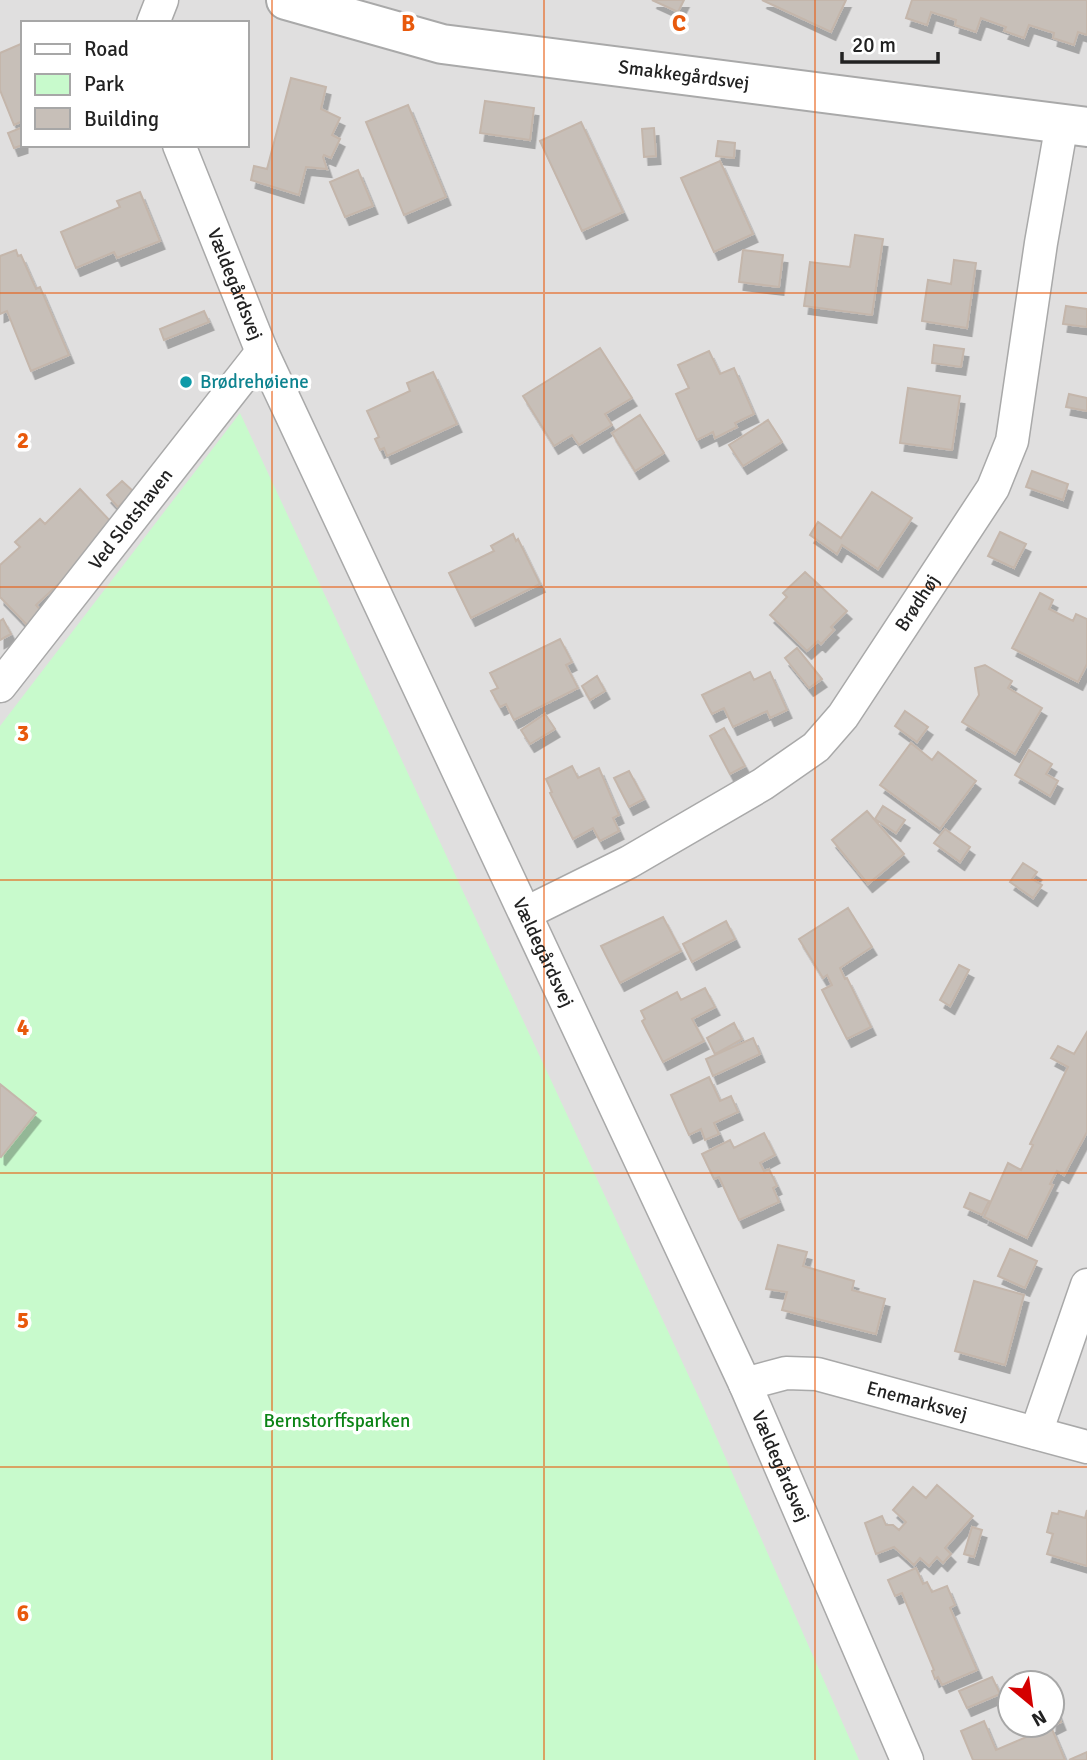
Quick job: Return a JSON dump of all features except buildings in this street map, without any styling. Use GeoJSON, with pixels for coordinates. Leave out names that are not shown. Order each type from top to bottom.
{"type":"FeatureCollection","features":[{"type":"Feature","properties":{"kind":"street"},"geometry":{"type":"LineString","coordinates":[[154,21],[162,0]]}},
{"type":"Feature","properties":{"kind":"street","name":"Smakkegårdsvej"},"geometry":{"type":"LineString","coordinates":[[286,0],[442,44],[1075,125]]}},
{"type":"Feature","properties":{"kind":"street","name":"Brødhøj"},"geometry":{"type":"LineString","coordinates":[[526,913],[629,862],[763,784],[816,747],[843,716],[993,488],[1012,441],[1041,243],[1075,125]]}},
{"type":"Feature","properties":{"kind":"street","name":"Vældegårdsvej"},"geometry":{"type":"LineString","coordinates":[[181,147],[262,352],[745,1384],[907,1760]]}},
{"type":"Feature","properties":{"kind":"street","name":"Ved Slotshaven"},"geometry":{"type":"LineString","coordinates":[[0,686],[262,352]]}},
{"type":"Feature","properties":{"kind":"street"},"geometry":{"type":"LineString","coordinates":[[1036,1433],[1087,1285]]}},
{"type":"Feature","properties":{"kind":"street","name":"Enemarksvej"},"geometry":{"type":"LineString","coordinates":[[745,1384],[786,1373],[817,1374],[1087,1447]]}},
{"type":"Feature","properties":{"kind":"shaded area"},"geometry":{"type":"Polygon","coordinates":[[[0,0],[1087,0],[1087,1760],[0,1760],[0,0]]]}},
{"type":"Feature","properties":{"kind":"green space","name":"Bernstorffsparken"},"geometry":{"type":"Polygon","coordinates":[[[240,413],[700,1400],[859,1760],[0,1760],[0,726],[240,413]]]}},
{"type":"Feature","properties":{"kind":"place","name":"Brødrehøiene"},"geometry":{"type":"Point","coordinates":[186,382]}}]}
